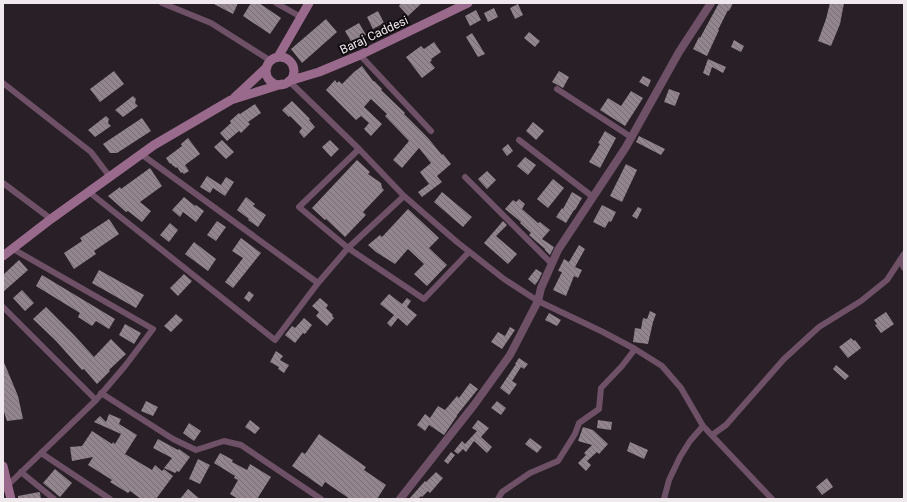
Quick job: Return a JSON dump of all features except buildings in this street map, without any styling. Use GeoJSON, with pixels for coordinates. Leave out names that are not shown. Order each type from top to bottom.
{"type":"FeatureCollection","features":[{"type":"Feature","properties":{"kind":"main road"},"geometry":{"type":"LineString","coordinates":[[3,256],[51,219],[154,145],[231,100],[272,62],[286,58],[293,67],[293,75],[285,83],[278,84],[271,81],[267,75],[272,62],[309,3]]}},
{"type":"Feature","properties":{"kind":"main road","name":"Baraj Caddesi"},"geometry":{"type":"LineString","coordinates":[[231,100],[319,72],[360,56],[468,3]]}},
{"type":"Feature","properties":{"kind":"main road"},"geometry":{"type":"LineString","coordinates":[[3,466],[5,488],[11,499]]}},
{"type":"Feature","properties":{"kind":"street"},"geometry":{"type":"LineString","coordinates":[[162,3],[211,23],[272,62]]}},
{"type":"Feature","properties":{"kind":"street"},"geometry":{"type":"LineString","coordinates":[[276,3],[301,17]]}},
{"type":"Feature","properties":{"kind":"street"},"geometry":{"type":"LineString","coordinates":[[400,499],[474,405],[510,355],[538,302],[541,288],[558,250],[631,136],[679,52],[711,3]]}},
{"type":"Feature","properties":{"kind":"street"},"geometry":{"type":"LineString","coordinates":[[360,56],[431,131]]}},
{"type":"Feature","properties":{"kind":"street"},"geometry":{"type":"LineString","coordinates":[[3,83],[91,152],[110,177]]}},
{"type":"Feature","properties":{"kind":"street"},"geometry":{"type":"LineString","coordinates":[[285,83],[359,149],[404,196],[469,252],[504,279],[538,302],[603,332],[635,349],[662,366],[681,388],[703,426],[772,499]]}},
{"type":"Feature","properties":{"kind":"street"},"geometry":{"type":"LineString","coordinates":[[557,89],[631,136]]}},
{"type":"Feature","properties":{"kind":"street"},"geometry":{"type":"LineString","coordinates":[[519,140],[593,197]]}},
{"type":"Feature","properties":{"kind":"street"},"geometry":{"type":"LineString","coordinates":[[359,149],[299,207],[348,248],[424,299],[469,252]]}},
{"type":"Feature","properties":{"kind":"street"},"geometry":{"type":"LineString","coordinates":[[141,154],[318,283]]}},
{"type":"Feature","properties":{"kind":"street"},"geometry":{"type":"LineString","coordinates":[[465,177],[552,264]]}},
{"type":"Feature","properties":{"kind":"street"},"geometry":{"type":"LineString","coordinates":[[3,183],[51,219]]}},
{"type":"Feature","properties":{"kind":"street"},"geometry":{"type":"LineString","coordinates":[[89,192],[274,340],[318,283],[348,248],[404,196]]}},
{"type":"Feature","properties":{"kind":"street"},"geometry":{"type":"LineString","coordinates":[[5,488],[96,400],[154,329],[12,249]]}},
{"type":"Feature","properties":{"kind":"street"},"geometry":{"type":"LineString","coordinates":[[712,435],[726,425],[784,359],[818,327],[861,301],[887,280],[904,254]]}},
{"type":"Feature","properties":{"kind":"street"},"geometry":{"type":"LineString","coordinates":[[900,260],[904,268]]}},
{"type":"Feature","properties":{"kind":"street"},"geometry":{"type":"LineString","coordinates":[[3,307],[96,400]]}},
{"type":"Feature","properties":{"kind":"street"},"geometry":{"type":"LineString","coordinates":[[498,499],[502,492],[530,474],[558,461],[575,434],[579,423],[599,409],[601,388],[622,366],[635,349]]}},
{"type":"Feature","properties":{"kind":"street"},"geometry":{"type":"LineString","coordinates":[[101,393],[174,439],[196,450],[224,441],[241,445],[321,499]]}},
{"type":"Feature","properties":{"kind":"street"},"geometry":{"type":"LineString","coordinates":[[664,499],[669,480],[680,457],[690,441],[703,426]]}},
{"type":"Feature","properties":{"kind":"street"},"geometry":{"type":"LineString","coordinates":[[41,453],[110,499]]}},
{"type":"Feature","properties":{"kind":"street"},"geometry":{"type":"LineString","coordinates":[[21,472],[54,499]]}}]}
